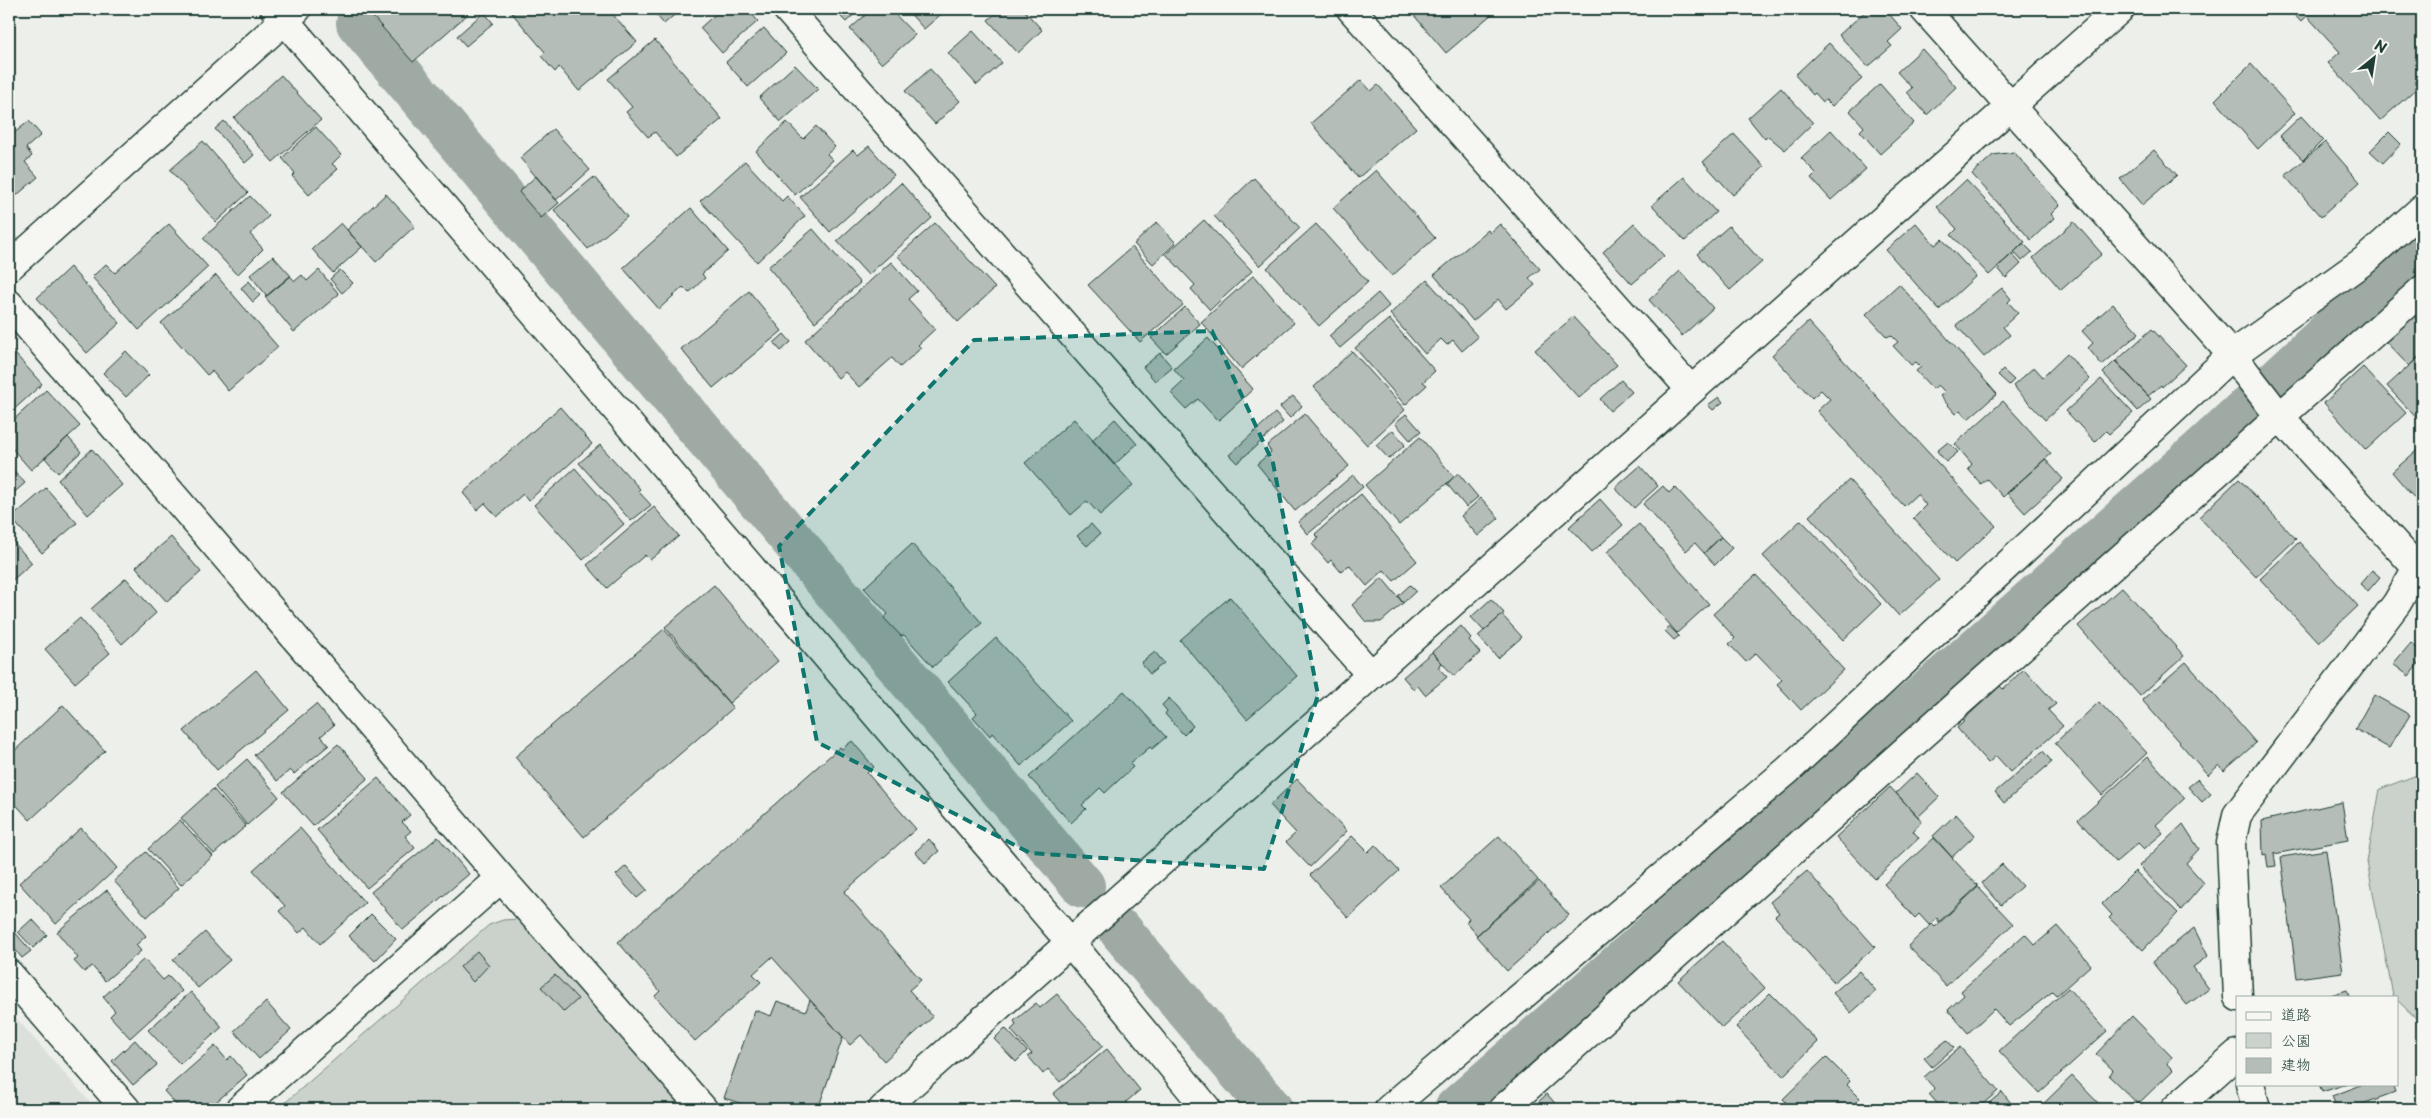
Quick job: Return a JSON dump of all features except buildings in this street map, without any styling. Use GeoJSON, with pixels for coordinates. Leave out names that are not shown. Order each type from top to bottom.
{"type":"FeatureCollection","features":[{"type":"Feature","properties":{"kind":"street"},"geometry":{"type":"LineString","coordinates":[[788,9],[1371,676]]}},
{"type":"Feature","properties":{"kind":"street"},"geometry":{"type":"LineString","coordinates":[[1351,9],[1691,390]]}},
{"type":"Feature","properties":{"kind":"street"},"geometry":{"type":"LineString","coordinates":[[1924,9],[2010,108],[2239,363],[2276,412],[2419,565],[2397,602],[2237,815],[2231,843],[2238,996]]}},
{"type":"Feature","properties":{"kind":"street"},"geometry":{"type":"LineString","coordinates":[[883,1109],[2120,9]]}},
{"type":"Feature","properties":{"kind":"street"},"geometry":{"type":"LineString","coordinates":[[9,267],[286,12],[1070,942],[1207,1109]]}},
{"type":"Feature","properties":{"kind":"street"},"geometry":{"type":"LineString","coordinates":[[1389,1109],[1788,770],[2239,363],[2365,260],[2422,209]]}},
{"type":"Feature","properties":{"kind":"street"},"geometry":{"type":"LineString","coordinates":[[1503,1109],[2276,412],[2422,290]]}},
{"type":"Feature","properties":{"kind":"street"},"geometry":{"type":"LineString","coordinates":[[9,304],[501,878],[703,1109]]}},
{"type":"Feature","properties":{"kind":"street"},"geometry":{"type":"LineString","coordinates":[[240,1109],[501,878]]}},
{"type":"Feature","properties":{"kind":"street"},"geometry":{"type":"LineString","coordinates":[[9,974],[126,1109]]}},
{"type":"Feature","properties":{"kind":"street"},"geometry":{"type":"LineString","coordinates":[[2175,1109],[2236,1055]]}},
{"type":"Feature","properties":{"kind":"street"},"geometry":{"type":"LineString","coordinates":[[2250,1086],[2256,1109]]}},
{"type":"Feature","properties":{"kind":"highlighted area"},"geometry":{"type":"Polygon","coordinates":[[[1212,331],[1273,463],[1318,695],[1264,869],[1030,853],[817,742],[779,546],[974,340],[1212,331]]]}},
{"type":"Feature","properties":{"kind":"shaded area"},"geometry":{"type":"Polygon","coordinates":[[[9,1010],[96,1109],[9,1109],[9,1010]]]}},
{"type":"Feature","properties":{"kind":"green space"},"geometry":{"type":"Polygon","coordinates":[[[2422,773],[2422,1024],[2398,1001],[2398,996],[2393,995],[2367,862],[2380,789],[2422,773]]]}},
{"type":"Feature","properties":{"kind":"green space"},"geometry":{"type":"Polygon","coordinates":[[[518,919],[687,1109],[278,1109],[489,925],[503,920],[518,919]]]}},
{"type":"Feature","properties":{"kind":"waterway"},"geometry":{"type":"LineString","coordinates":[[358,23],[1083,886]]}},
{"type":"Feature","properties":{"kind":"waterway"},"geometry":{"type":"LineString","coordinates":[[1456,1109],[2205,447],[2422,246]]}},
{"type":"Feature","properties":{"kind":"waterway"},"geometry":{"type":"LineString","coordinates":[[1121,931],[1271,1109]]}}]}
